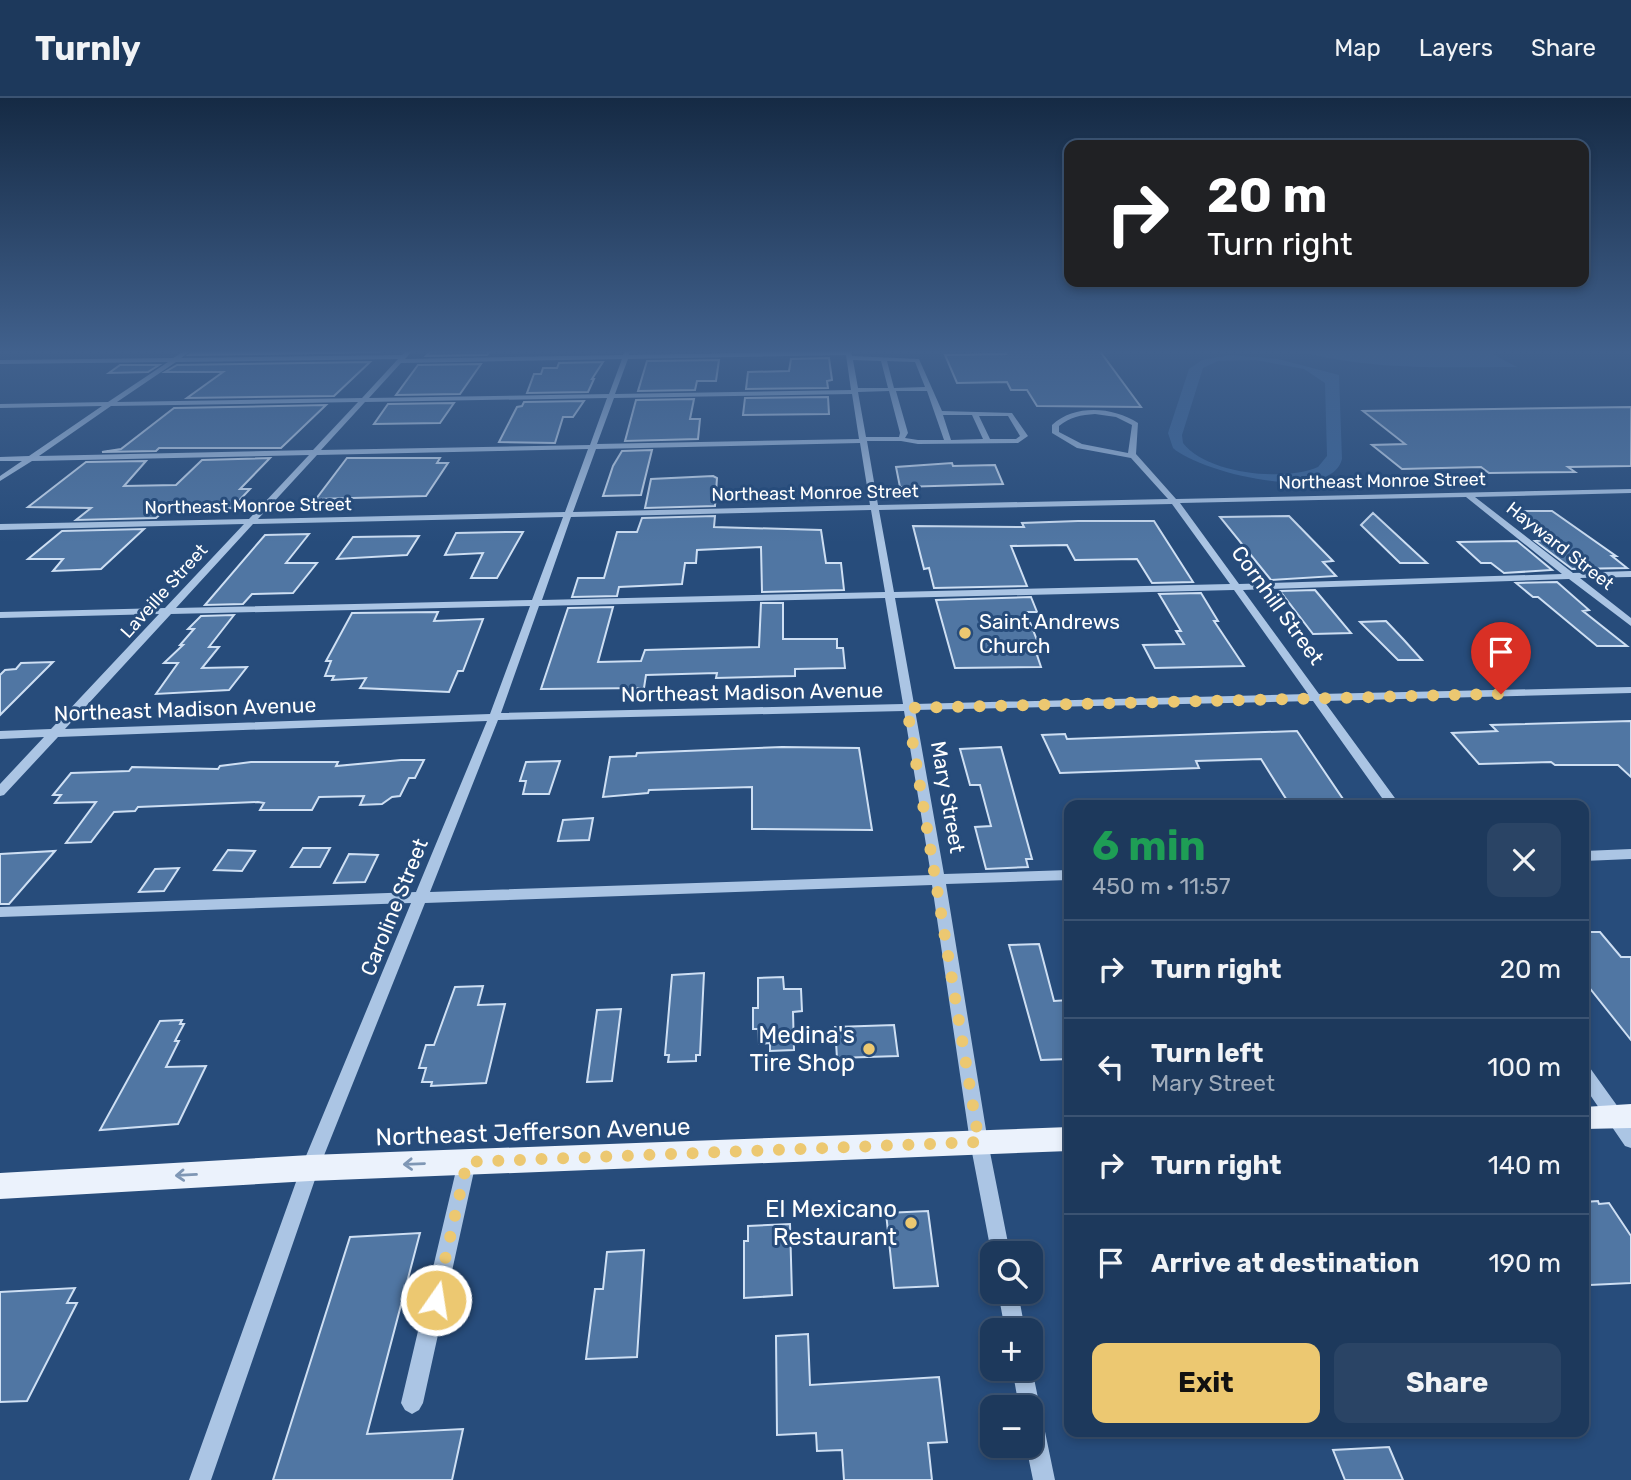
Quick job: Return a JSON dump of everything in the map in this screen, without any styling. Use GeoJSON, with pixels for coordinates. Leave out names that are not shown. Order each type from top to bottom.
{"type":"FeatureCollection","features":[{"type":"Feature","properties":{"kind":"main road"},"geometry":{"type":"LineString","coordinates":[[1589,1118],[1623,1117]]}},
{"type":"Feature","properties":{"kind":"main road","name":"Northeast Jefferson Avenue"},"geometry":{"type":"LineString","coordinates":[[0,1186],[310,1168],[1064,1139]]}},
{"type":"Feature","properties":{"kind":"street"},"geometry":{"type":"LineString","coordinates":[[0,479],[94,414]]}},
{"type":"Feature","properties":{"kind":"street","name":"Laveille Street"},"geometry":{"type":"LineString","coordinates":[[0,792],[349,414]]}},
{"type":"Feature","properties":{"kind":"street","name":"Caroline Street"},"geometry":{"type":"LineString","coordinates":[[200,1480],[310,1168],[494,717],[604,414]]}},
{"type":"Feature","properties":{"kind":"street","name":"Mary Street"},"geometry":{"type":"LineString","coordinates":[[859,414],[998,1241]]}},
{"type":"Feature","properties":{"kind":"street"},"geometry":{"type":"LineString","coordinates":[[898,414],[904,433],[901,439]]}},
{"type":"Feature","properties":{"kind":"street"},"geometry":{"type":"LineString","coordinates":[[939,414],[948,442]]}},
{"type":"Feature","properties":{"kind":"street"},"geometry":{"type":"LineString","coordinates":[[974,414],[987,441]]}},
{"type":"Feature","properties":{"kind":"street"},"geometry":{"type":"LineString","coordinates":[[0,459],[592,448],[901,439],[918,442],[1018,441],[1024,436],[1012,415],[993,414]]}},
{"type":"Feature","properties":{"kind":"street"},"geometry":{"type":"LineString","coordinates":[[1075,414],[1067,416],[1055,425],[1056,433],[1070,443],[1134,456]]}},
{"type":"Feature","properties":{"kind":"street"},"geometry":{"type":"LineString","coordinates":[[1094,414],[1129,419],[1138,428],[1131,448],[1134,456],[1174,501]]}},
{"type":"Feature","properties":{"kind":"street","name":"Northeast Monroe Street"},"geometry":{"type":"LineString","coordinates":[[0,527],[1631,491]]}},
{"type":"Feature","properties":{"kind":"street","name":"Hayward Street"},"geometry":{"type":"LineString","coordinates":[[1468,495],[1631,623]]}},
{"type":"Feature","properties":{"kind":"street","name":"Cornhill Street"},"geometry":{"type":"LineString","coordinates":[[1174,501],[1390,800]]}},
{"type":"Feature","properties":{"kind":"street"},"geometry":{"type":"LineString","coordinates":[[0,615],[1237,587],[1631,574]]}},
{"type":"Feature","properties":{"kind":"street","name":"Northeast Madison Avenue"},"geometry":{"type":"LineString","coordinates":[[0,735],[494,717],[1631,691]]}},
{"type":"Feature","properties":{"kind":"street"},"geometry":{"type":"LineString","coordinates":[[1589,856],[1631,854]]}},
{"type":"Feature","properties":{"kind":"street"},"geometry":{"type":"LineString","coordinates":[[0,912],[419,900],[1064,875]]}},
{"type":"Feature","properties":{"kind":"street"},"geometry":{"type":"LineString","coordinates":[[1589,1079],[1623,1117],[1631,1140]]}},
{"type":"Feature","properties":{"kind":"street"},"geometry":{"type":"LineString","coordinates":[[412,1403],[467,1162]]}},
{"type":"Feature","properties":{"kind":"street"},"geometry":{"type":"LineString","coordinates":[[1040,1458],[1044,1480]]}},
{"type":"Feature","properties":{"kind":"shaded area"},"geometry":{"type":"Polygon","coordinates":[[[1174,414],[1188,414],[1182,435],[1183,443],[1194,454],[1227,468],[1286,474],[1318,467],[1327,456],[1326,414],[1340,414],[1342,459],[1332,473],[1314,480],[1262,480],[1234,474],[1187,457],[1173,448],[1168,433],[1174,414]]]}},
{"type":"Feature","properties":{"kind":"building"},"geometry":{"type":"Polygon","coordinates":[[[166,414],[316,414],[281,448],[159,448],[156,451],[102,452],[121,449],[166,414]]]}},
{"type":"Feature","properties":{"kind":"building"},"geometry":{"type":"Polygon","coordinates":[[[381,414],[446,414],[440,423],[374,424],[381,414]]]}},
{"type":"Feature","properties":{"kind":"building"},"geometry":{"type":"Polygon","coordinates":[[[513,414],[575,414],[563,417],[555,443],[499,442],[513,414]]]}},
{"type":"Feature","properties":{"kind":"building"},"geometry":{"type":"Polygon","coordinates":[[[632,414],[691,414],[690,419],[700,419],[698,439],[625,441],[632,414]]]}},
{"type":"Feature","properties":{"kind":"building"},"geometry":{"type":"Polygon","coordinates":[[[1367,414],[1631,414],[1631,466],[1568,467],[1575,472],[1489,473],[1481,467],[1402,469],[1372,445],[1405,444],[1367,414]]]}},
{"type":"Feature","properties":{"kind":"building"},"geometry":{"type":"Polygon","coordinates":[[[652,450],[641,495],[603,496],[613,466],[622,451],[652,450]]]}},
{"type":"Feature","properties":{"kind":"building"},"geometry":{"type":"Polygon","coordinates":[[[270,458],[240,489],[250,489],[232,508],[166,509],[156,518],[76,520],[91,508],[28,507],[86,462],[146,461],[124,486],[176,485],[202,460],[270,458]]]}},
{"type":"Feature","properties":{"kind":"building"},"geometry":{"type":"Polygon","coordinates":[[[347,458],[440,458],[437,463],[448,463],[426,496],[316,499],[347,458]]]}},
{"type":"Feature","properties":{"kind":"building"},"geometry":{"type":"Polygon","coordinates":[[[952,463],[953,466],[995,465],[1003,484],[900,487],[896,467],[952,463]]]}},
{"type":"Feature","properties":{"kind":"building"},"geometry":{"type":"Polygon","coordinates":[[[717,478],[715,506],[645,508],[651,479],[717,478]]]}},
{"type":"Feature","properties":{"kind":"building"},"geometry":{"type":"Polygon","coordinates":[[[1513,511],[1552,511],[1616,556],[1612,556],[1627,568],[1572,569],[1535,541],[1548,540],[1513,511]]]}},
{"type":"Feature","properties":{"kind":"building"},"geometry":{"type":"Polygon","coordinates":[[[1373,513],[1427,563],[1400,563],[1361,525],[1373,513]]]}},
{"type":"Feature","properties":{"kind":"building"},"geometry":{"type":"Polygon","coordinates":[[[715,516],[714,527],[821,530],[826,563],[841,563],[844,590],[762,592],[761,547],[697,550],[696,563],[685,563],[682,584],[619,587],[617,596],[572,597],[578,578],[604,578],[617,532],[637,532],[642,518],[715,516]]]}},
{"type":"Feature","properties":{"kind":"building"},"geometry":{"type":"Polygon","coordinates":[[[1289,516],[1333,561],[1323,562],[1336,576],[1271,580],[1220,517],[1289,516]]]}},
{"type":"Feature","properties":{"kind":"building"},"geometry":{"type":"Polygon","coordinates":[[[1154,521],[1193,582],[1152,583],[1137,559],[1075,560],[1067,545],[1011,546],[1027,586],[934,588],[929,568],[924,569],[913,526],[1024,527],[1022,523],[1154,521]]]}},
{"type":"Feature","properties":{"kind":"building"},"geometry":{"type":"Polygon","coordinates":[[[144,529],[101,569],[53,571],[63,559],[28,559],[62,531],[144,529]]]}},
{"type":"Feature","properties":{"kind":"building"},"geometry":{"type":"Polygon","coordinates":[[[523,532],[497,578],[471,578],[483,553],[445,555],[456,533],[523,532]]]}},
{"type":"Feature","properties":{"kind":"building"},"geometry":{"type":"Polygon","coordinates":[[[309,534],[286,563],[317,563],[293,593],[252,594],[243,604],[205,605],[265,535],[309,534]]]}},
{"type":"Feature","properties":{"kind":"building"},"geometry":{"type":"Polygon","coordinates":[[[419,536],[407,555],[337,559],[353,537],[419,536]]]}},
{"type":"Feature","properties":{"kind":"building"},"geometry":{"type":"Polygon","coordinates":[[[1517,541],[1552,570],[1504,573],[1491,563],[1481,563],[1458,542],[1517,541]]]}},
{"type":"Feature","properties":{"kind":"building"},"geometry":{"type":"Polygon","coordinates":[[[1557,582],[1589,610],[1583,611],[1627,646],[1597,646],[1538,597],[1533,597],[1516,583],[1557,582]]]}},
{"type":"Feature","properties":{"kind":"building"},"geometry":{"type":"Polygon","coordinates":[[[1315,590],[1351,633],[1313,634],[1280,591],[1315,590]]]}},
{"type":"Feature","properties":{"kind":"building"},"geometry":{"type":"Polygon","coordinates":[[[1201,593],[1218,621],[1214,621],[1244,666],[1155,668],[1143,645],[1184,644],[1176,631],[1181,631],[1159,594],[1201,593]]]}},
{"type":"Feature","properties":{"kind":"building"},"geometry":{"type":"Polygon","coordinates":[[[1031,597],[1037,612],[1026,612],[1040,648],[1040,655],[1037,655],[1041,667],[955,668],[936,600],[1031,597]]]}},
{"type":"Feature","properties":{"kind":"building"},"geometry":{"type":"Polygon","coordinates":[[[761,603],[783,603],[783,639],[837,639],[837,648],[843,648],[845,668],[795,669],[795,676],[716,678],[717,673],[646,675],[644,688],[541,689],[568,608],[613,607],[598,662],[641,661],[645,650],[759,647],[761,603]]]}},
{"type":"Feature","properties":{"kind":"building"},"geometry":{"type":"Polygon","coordinates":[[[438,612],[434,621],[483,619],[463,671],[458,671],[449,692],[360,688],[366,678],[332,680],[334,676],[325,676],[331,661],[326,661],[352,613],[438,612]]]}},
{"type":"Feature","properties":{"kind":"building"},"geometry":{"type":"Polygon","coordinates":[[[234,615],[209,647],[219,647],[202,668],[247,667],[229,690],[156,694],[178,663],[164,663],[183,645],[180,645],[194,629],[188,629],[201,616],[234,615]]]}},
{"type":"Feature","properties":{"kind":"building"},"geometry":{"type":"Polygon","coordinates":[[[1386,621],[1422,660],[1398,660],[1360,622],[1386,621]]]}},
{"type":"Feature","properties":{"kind":"building"},"geometry":{"type":"Polygon","coordinates":[[[53,662],[0,715],[0,675],[5,670],[16,669],[21,663],[53,662]]]}},
{"type":"Feature","properties":{"kind":"building"},"geometry":{"type":"Polygon","coordinates":[[[1631,721],[1631,777],[1618,765],[1555,765],[1551,762],[1479,764],[1452,733],[1497,731],[1491,725],[1631,721]]]}},
{"type":"Feature","properties":{"kind":"building"},"geometry":{"type":"Polygon","coordinates":[[[1297,731],[1344,800],[1287,800],[1261,759],[1196,761],[1199,768],[1060,773],[1042,735],[1065,734],[1067,739],[1297,731]]]}},
{"type":"Feature","properties":{"kind":"building"},"geometry":{"type":"Polygon","coordinates":[[[782,747],[859,748],[872,830],[752,829],[752,787],[649,790],[648,793],[603,797],[610,757],[636,756],[637,753],[782,747]]]}},
{"type":"Feature","properties":{"kind":"building"},"geometry":{"type":"Polygon","coordinates":[[[1001,747],[1032,859],[1026,859],[1028,867],[986,869],[975,827],[991,826],[980,785],[970,785],[960,749],[1001,747]]]}},
{"type":"Feature","properties":{"kind":"building"},"geometry":{"type":"Polygon","coordinates":[[[424,760],[415,778],[409,778],[400,796],[392,797],[382,804],[360,805],[364,796],[319,797],[312,810],[260,810],[264,803],[258,802],[138,807],[135,811],[114,812],[91,842],[66,843],[96,802],[55,803],[61,795],[53,795],[71,773],[129,771],[132,767],[218,769],[220,766],[251,762],[338,762],[336,766],[424,760]]]}},
{"type":"Feature","properties":{"kind":"building"},"geometry":{"type":"Polygon","coordinates":[[[560,761],[549,794],[523,794],[526,781],[520,781],[526,762],[560,761]]]}},
{"type":"Feature","properties":{"kind":"building"},"geometry":{"type":"Polygon","coordinates":[[[593,818],[589,840],[558,841],[563,820],[593,818]]]}},
{"type":"Feature","properties":{"kind":"building"},"geometry":{"type":"Polygon","coordinates":[[[303,848],[330,848],[320,867],[291,867],[303,848]]]}},
{"type":"Feature","properties":{"kind":"building"},"geometry":{"type":"Polygon","coordinates":[[[228,850],[255,851],[242,871],[214,870],[228,850]]]}},
{"type":"Feature","properties":{"kind":"building"},"geometry":{"type":"Polygon","coordinates":[[[55,851],[9,904],[0,904],[0,854],[55,851]]]}},
{"type":"Feature","properties":{"kind":"building"},"geometry":{"type":"Polygon","coordinates":[[[349,854],[378,855],[365,882],[334,883],[349,854]]]}},
{"type":"Feature","properties":{"kind":"building"},"geometry":{"type":"Polygon","coordinates":[[[179,868],[164,891],[139,892],[155,869],[179,868]]]}},
{"type":"Feature","properties":{"kind":"building"},"geometry":{"type":"Polygon","coordinates":[[[1589,932],[1600,932],[1621,957],[1631,957],[1631,1040],[1589,987],[1589,932]]]}},
{"type":"Feature","properties":{"kind":"building"},"geometry":{"type":"Polygon","coordinates":[[[1039,944],[1054,1001],[1064,1000],[1064,1059],[1041,1060],[1009,945],[1039,944]]]}},
{"type":"Feature","properties":{"kind":"building"},"geometry":{"type":"Polygon","coordinates":[[[704,973],[700,1055],[696,1055],[696,1061],[668,1062],[669,1055],[665,1055],[672,975],[704,973]]]}},
{"type":"Feature","properties":{"kind":"building"},"geometry":{"type":"Polygon","coordinates":[[[783,977],[784,989],[801,989],[802,1011],[793,1012],[794,1050],[770,1051],[770,1043],[759,1044],[758,1029],[753,1029],[753,1008],[758,1008],[758,978],[783,977]]]}},
{"type":"Feature","properties":{"kind":"building"},"geometry":{"type":"Polygon","coordinates":[[[483,986],[478,1005],[505,1004],[486,1083],[431,1086],[432,1082],[422,1082],[426,1068],[419,1068],[426,1045],[434,1045],[455,987],[483,986]]]}},
{"type":"Feature","properties":{"kind":"building"},"geometry":{"type":"Polygon","coordinates":[[[621,1009],[612,1081],[587,1082],[597,1010],[621,1009]]]}},
{"type":"Feature","properties":{"kind":"building"},"geometry":{"type":"Polygon","coordinates":[[[182,1020],[180,1024],[184,1024],[175,1041],[179,1041],[166,1067],[206,1066],[178,1124],[100,1130],[160,1021],[182,1020]]]}},
{"type":"Feature","properties":{"kind":"building"},"geometry":{"type":"Polygon","coordinates":[[[894,1025],[898,1056],[837,1058],[835,1027],[894,1025]]]}},
{"type":"Feature","properties":{"kind":"building"},"geometry":{"type":"Polygon","coordinates":[[[1589,1202],[1609,1203],[1631,1236],[1631,1283],[1589,1283],[1589,1202]]]}},
{"type":"Feature","properties":{"kind":"building"},"geometry":{"type":"Polygon","coordinates":[[[928,1211],[938,1286],[894,1288],[886,1213],[928,1211]]]}},
{"type":"Feature","properties":{"kind":"building"},"geometry":{"type":"Polygon","coordinates":[[[790,1224],[792,1295],[744,1298],[744,1241],[748,1241],[748,1226],[790,1224]]]}},
{"type":"Feature","properties":{"kind":"building"},"geometry":{"type":"Polygon","coordinates":[[[420,1233],[367,1434],[463,1429],[452,1480],[273,1480],[350,1237],[420,1233]]]}},
{"type":"Feature","properties":{"kind":"building"},"geometry":{"type":"Polygon","coordinates":[[[644,1250],[637,1357],[586,1359],[595,1289],[603,1289],[607,1252],[644,1250]]]}},
{"type":"Feature","properties":{"kind":"building"},"geometry":{"type":"Polygon","coordinates":[[[75,1288],[67,1303],[77,1303],[27,1401],[0,1402],[0,1292],[75,1288]]]}},
{"type":"Feature","properties":{"kind":"building"},"geometry":{"type":"Polygon","coordinates":[[[808,1334],[810,1385],[939,1377],[947,1442],[928,1443],[932,1480],[844,1480],[842,1450],[817,1451],[816,1433],[777,1435],[776,1336],[808,1334]]]}},
{"type":"Feature","properties":{"kind":"building"},"geometry":{"type":"Polygon","coordinates":[[[1389,1447],[1403,1480],[1345,1480],[1333,1450],[1389,1447]]]}},
{"type":"Feature","properties":{"kind":"place","name":"Saint Andrews Church"},"geometry":{"type":"Point","coordinates":[965,633]}},
{"type":"Feature","properties":{"kind":"place","name":"Medina's Tire Shop"},"geometry":{"type":"Point","coordinates":[869,1049]}},
{"type":"Feature","properties":{"kind":"place","name":"El Mexicano Restaurant"},"geometry":{"type":"Point","coordinates":[911,1223]}},
{"type":"Feature","properties":{"kind":"route"},"geometry":{"type":"LineString","coordinates":[[436,1300],[467,1162],[979,1142],[938,879],[907,708],[1501,694]]}}]}
